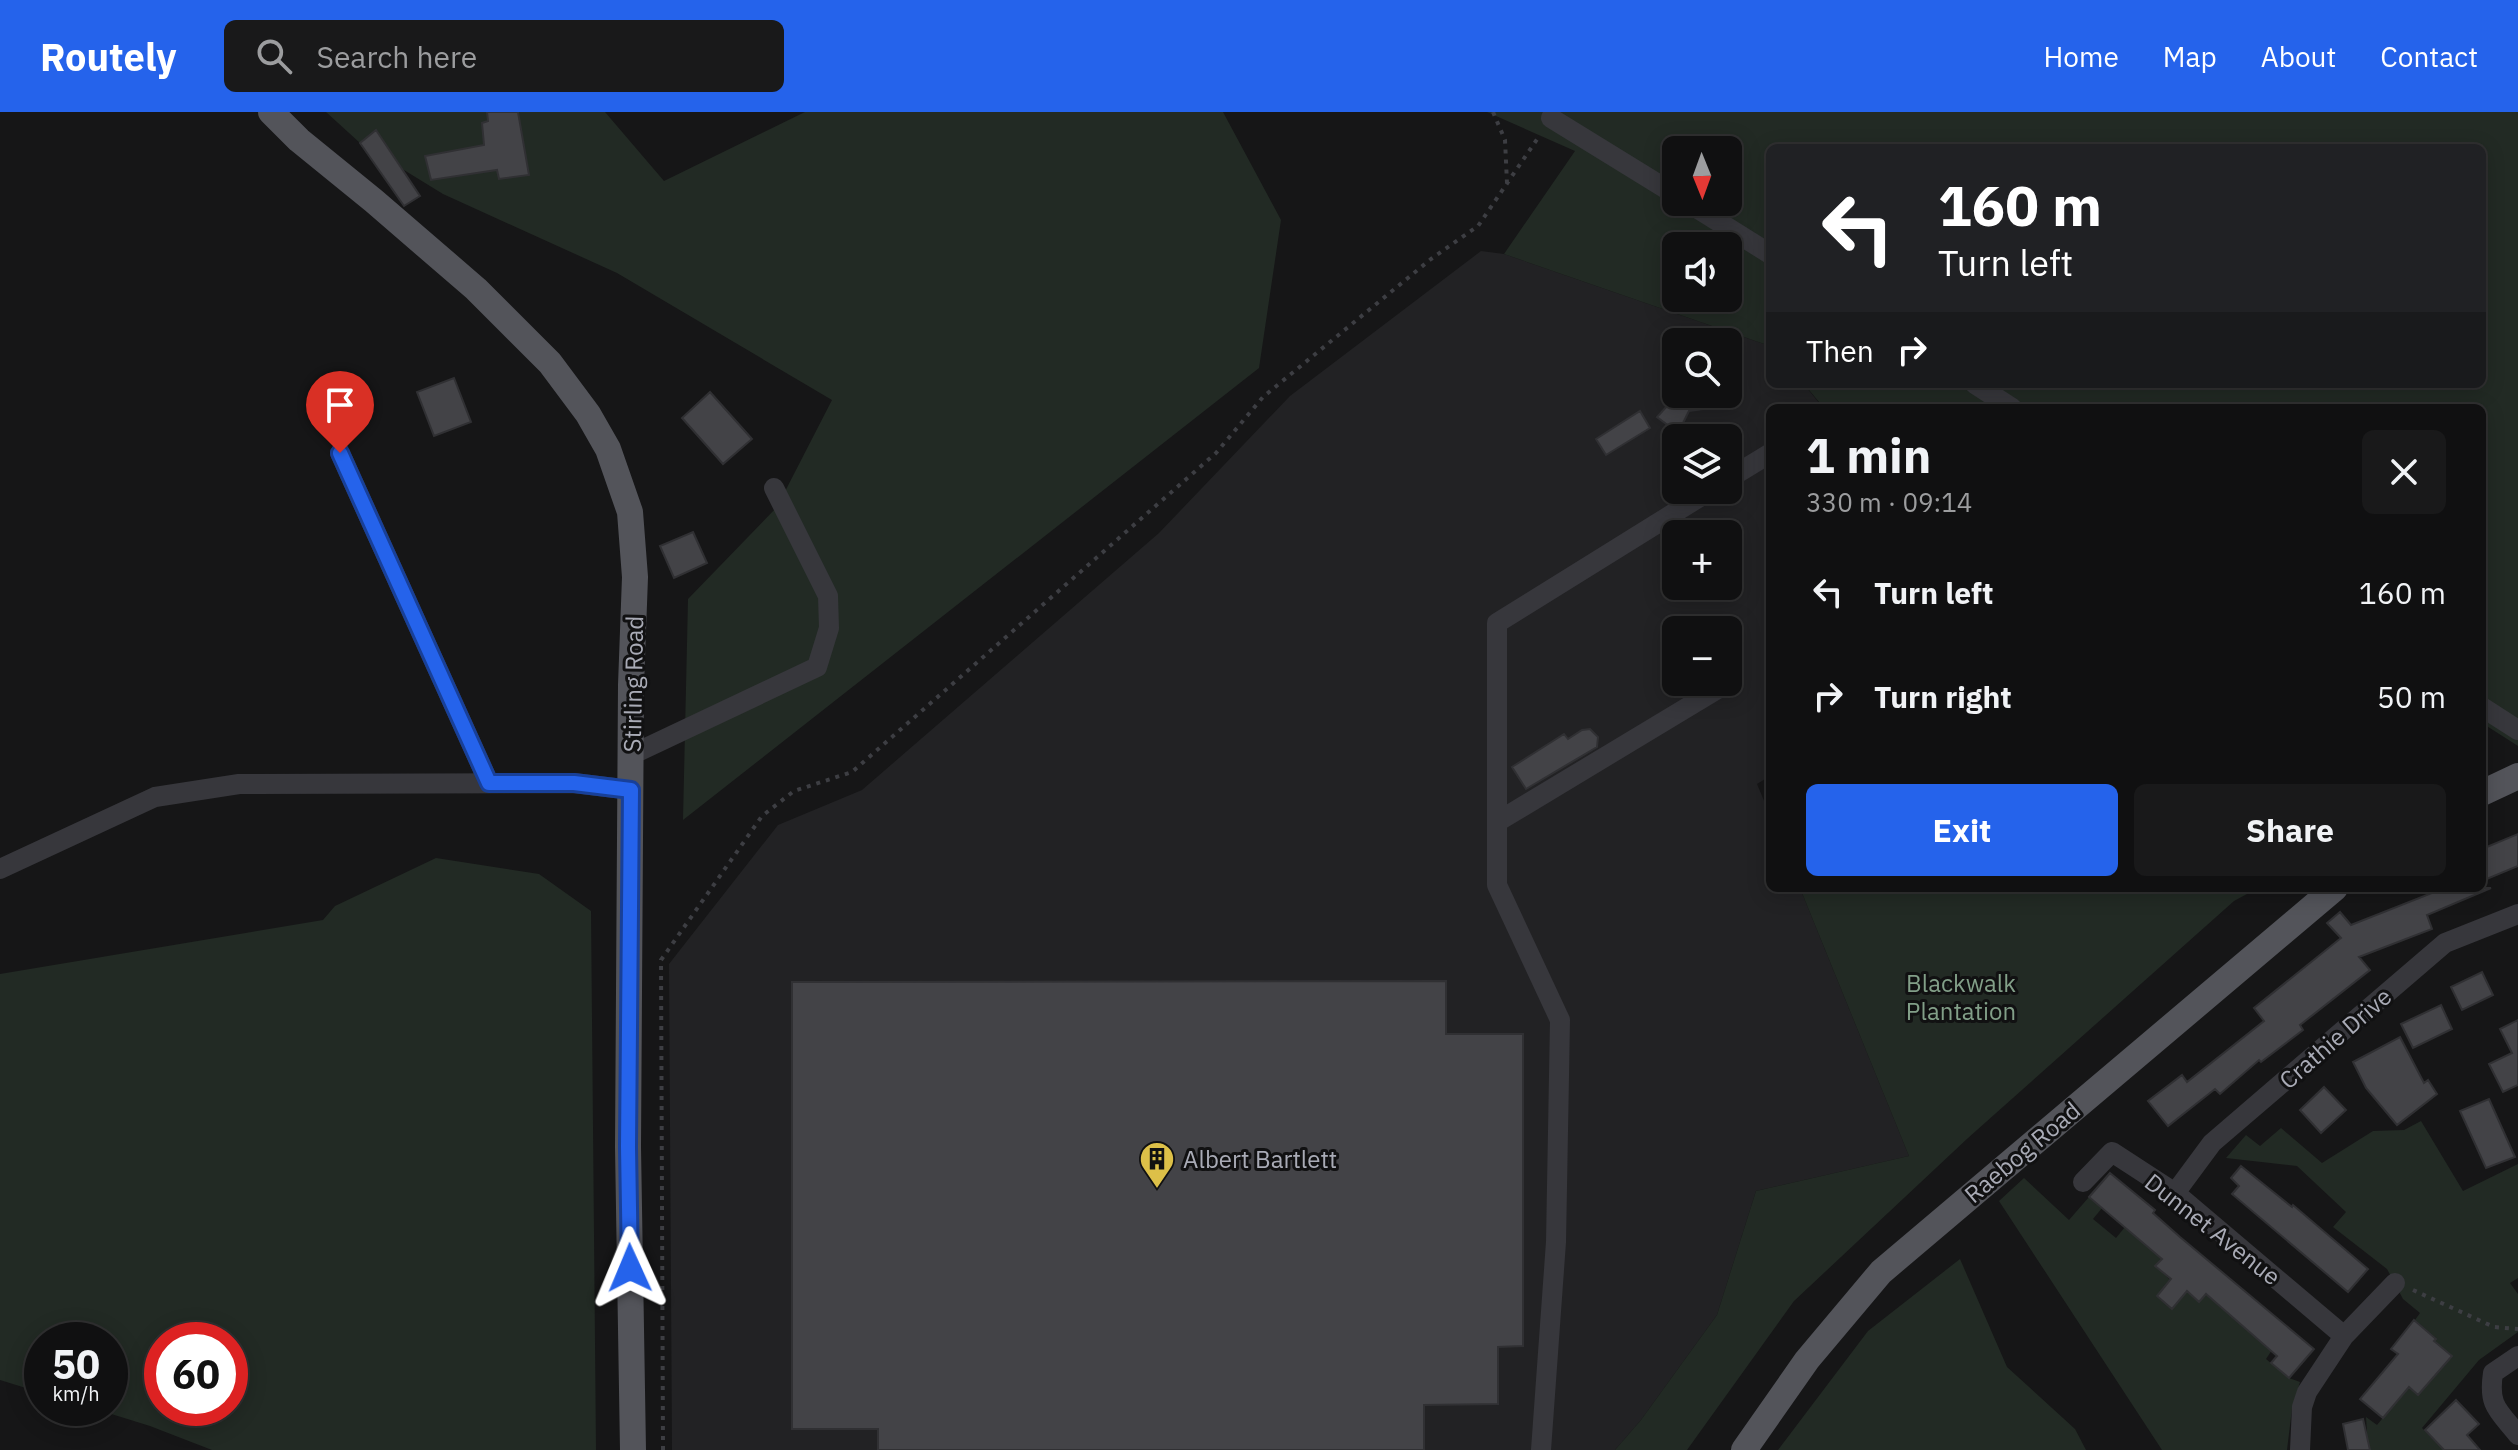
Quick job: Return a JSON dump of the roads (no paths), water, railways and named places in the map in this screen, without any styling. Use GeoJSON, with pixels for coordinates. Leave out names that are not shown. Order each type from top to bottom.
{"type":"FeatureCollection","features":[{"type":"Feature","properties":{"kind":"main road","name":"Stirling Road"},"geometry":{"type":"LineString","coordinates":[[271,112],[299,140],[487,300],[550,363],[588,414],[608,449],[630,512],[634,564],[628,1147],[633,1450]]}},
{"type":"Feature","properties":{"kind":"main road"},"geometry":{"type":"LineString","coordinates":[[2486,791],[2518,776]]}},
{"type":"Feature","properties":{"kind":"main road","name":"Raebog Road"},"geometry":{"type":"LineString","coordinates":[[1744,1450],[1807,1360],[1881,1272],[2330,892]]}},
{"type":"Feature","properties":{"kind":"street"},"geometry":{"type":"LineString","coordinates":[[1551,118],[1662,186]]}},
{"type":"Feature","properties":{"kind":"street"},"geometry":{"type":"LineString","coordinates":[[1709,216],[1766,251]]}},
{"type":"Feature","properties":{"kind":"street"},"geometry":{"type":"LineString","coordinates":[[1981,388],[2006,404]]}},
{"type":"Feature","properties":{"kind":"street"},"geometry":{"type":"LineString","coordinates":[[340,453],[489,783]]}},
{"type":"Feature","properties":{"kind":"street"},"geometry":{"type":"LineString","coordinates":[[1742,470],[1766,456]]}},
{"type":"Feature","properties":{"kind":"street"},"geometry":{"type":"LineString","coordinates":[[631,755],[817,667],[829,628],[828,596],[774,488]]}},
{"type":"Feature","properties":{"kind":"street"},"geometry":{"type":"LineString","coordinates":[[1541,1450],[1556,1242],[1560,1020],[1497,885],[1497,623],[1688,504]]}},
{"type":"Feature","properties":{"kind":"street"},"geometry":{"type":"LineString","coordinates":[[1497,822],[1706,696]]}},
{"type":"Feature","properties":{"kind":"street"},"geometry":{"type":"LineString","coordinates":[[2486,710],[2518,730]]}},
{"type":"Feature","properties":{"kind":"street"},"geometry":{"type":"LineString","coordinates":[[0,869],[155,797],[239,784],[574,783],[631,790]]}},
{"type":"Feature","properties":{"kind":"street","name":"Crathie Drive"},"geometry":{"type":"LineString","coordinates":[[2175,1193],[2212,1143],[2445,943],[2518,914]]}},
{"type":"Feature","properties":{"kind":"street","name":"Dunnet Avenue"},"geometry":{"type":"LineString","coordinates":[[2083,1182],[2112,1152],[2175,1193],[2344,1336]]}},
{"type":"Feature","properties":{"kind":"street"},"geometry":{"type":"LineString","coordinates":[[2300,1450],[2302,1407],[2307,1392],[2344,1336],[2395,1283]]}},
{"type":"Feature","properties":{"kind":"street"},"geometry":{"type":"LineString","coordinates":[[2518,1356],[2493,1373],[2490,1393],[2494,1405],[2518,1435]]}},
{"type":"Feature","properties":{"kind":"place","name":"Albert Bartlett"},"geometry":{"type":"Point","coordinates":[1157,1190]}},
{"type":"Feature","properties":{"kind":"park label","name":"Blackwalk Plantation"},"geometry":{"type":"Point","coordinates":[1961,997]}}]}
